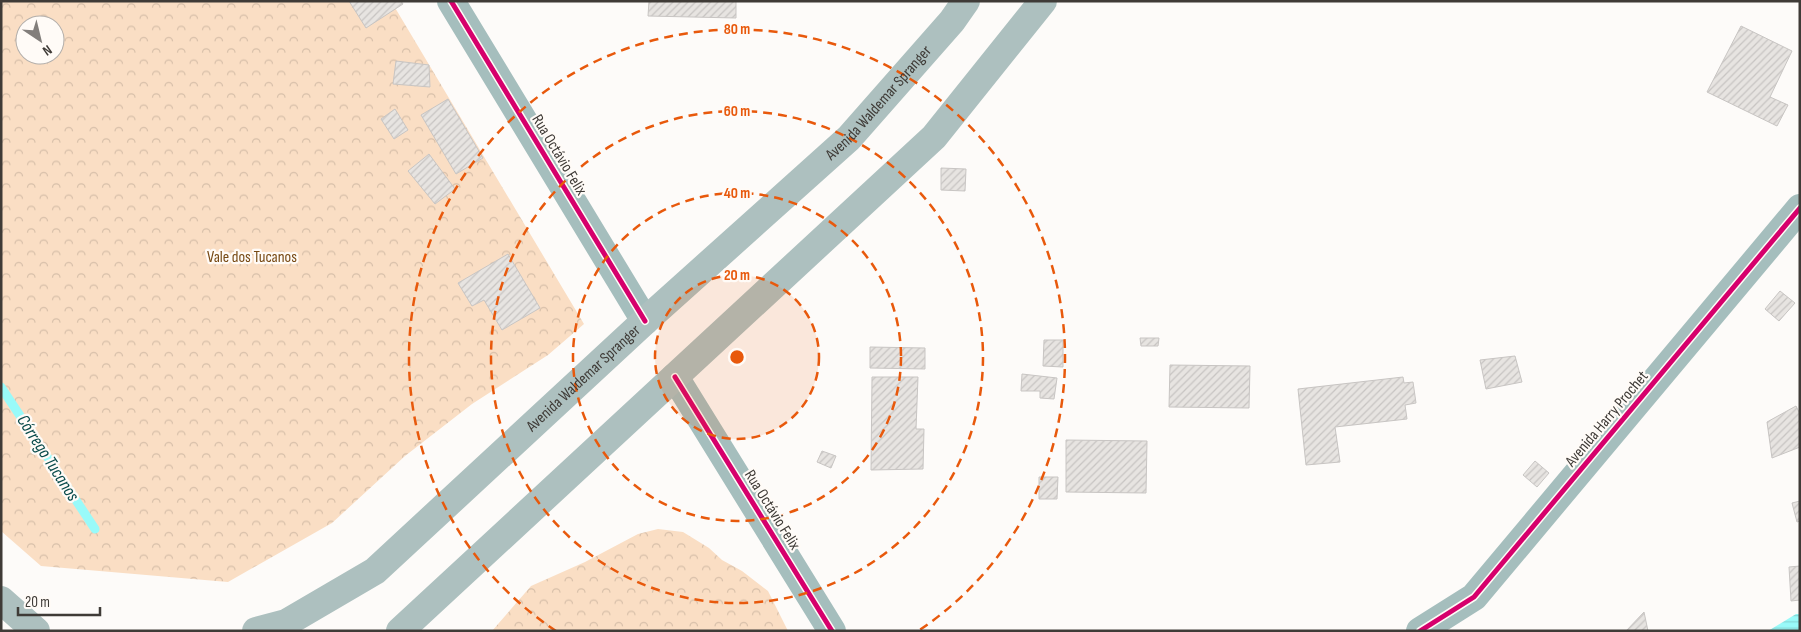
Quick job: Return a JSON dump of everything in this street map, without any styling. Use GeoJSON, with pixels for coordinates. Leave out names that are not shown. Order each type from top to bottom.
{"type":"FeatureCollection","features":[{"type":"Feature","properties":{"kind":"main road","name":"Avenida Waldemar Spranger"},"geometry":{"type":"LineString","coordinates":[[256,631],[286,623],[375,571],[645,321],[850,138],[952,21],[966,1]]}},
{"type":"Feature","properties":{"kind":"main road"},"geometry":{"type":"LineString","coordinates":[[400,631],[934,137],[1042,1]]}},
{"type":"Feature","properties":{"kind":"main road"},"geometry":{"type":"LineString","coordinates":[[1,600],[36,631]]}},
{"type":"Feature","properties":{"kind":"street","name":"Rua Octávio Felix"},"geometry":{"type":"LineString","coordinates":[[451,1],[645,321]]}},
{"type":"Feature","properties":{"kind":"street","name":"Avenida Harry Prochet"},"geometry":{"type":"LineString","coordinates":[[1420,631],[1474,597],[1800,208]]}},
{"type":"Feature","properties":{"kind":"street","name":"Rua Octávio Felix"},"geometry":{"type":"LineString","coordinates":[[676,376],[832,631]]}},
{"type":"Feature","properties":{"kind":"green space","name":"Vale dos Tucanos"},"geometry":{"type":"Polygon","coordinates":[[[1,1],[391,1],[584,324],[548,355],[472,404],[405,456],[332,523],[228,582],[41,566],[1,531],[1,1]]]}},
{"type":"Feature","properties":{"kind":"green space"},"geometry":{"type":"Polygon","coordinates":[[[658,529],[683,532],[709,548],[722,560],[742,571],[768,591],[788,631],[492,631],[531,586],[585,562],[638,534],[658,529]]]}},
{"type":"Feature","properties":{"kind":"water"},"geometry":{"type":"Polygon","coordinates":[[[1796,614],[1800,614],[1800,631],[1768,631],[1796,614]]]}},
{"type":"Feature","properties":{"kind":"building"},"geometry":{"type":"Polygon","coordinates":[[[349,1],[401,1],[403,4],[366,28],[349,1]]]}},
{"type":"Feature","properties":{"kind":"building"},"geometry":{"type":"Polygon","coordinates":[[[649,1],[736,1],[736,18],[648,16],[649,1]]]}},
{"type":"Feature","properties":{"kind":"building"},"geometry":{"type":"Polygon","coordinates":[[[1741,26],[1792,51],[1770,97],[1788,105],[1777,126],[1707,92],[1741,26]]]}},
{"type":"Feature","properties":{"kind":"building"},"geometry":{"type":"Polygon","coordinates":[[[396,61],[429,65],[430,87],[393,84],[396,61]]]}},
{"type":"Feature","properties":{"kind":"building"},"geometry":{"type":"Polygon","coordinates":[[[448,99],[483,158],[456,174],[421,115],[448,99]]]}},
{"type":"Feature","properties":{"kind":"building"},"geometry":{"type":"Polygon","coordinates":[[[395,109],[408,130],[394,139],[381,119],[395,109]]]}},
{"type":"Feature","properties":{"kind":"building"},"geometry":{"type":"Polygon","coordinates":[[[429,154],[455,189],[435,204],[408,171],[429,154]]]}},
{"type":"Feature","properties":{"kind":"building"},"geometry":{"type":"Polygon","coordinates":[[[941,168],[966,169],[965,191],[941,190],[941,168]]]}},
{"type":"Feature","properties":{"kind":"building"},"geometry":{"type":"Polygon","coordinates":[[[508,254],[540,308],[502,330],[484,300],[472,306],[458,283],[508,254]]]}},
{"type":"Feature","properties":{"kind":"building"},"geometry":{"type":"Polygon","coordinates":[[[1780,291],[1795,303],[1779,321],[1765,309],[1780,291]]]}},
{"type":"Feature","properties":{"kind":"building"},"geometry":{"type":"Polygon","coordinates":[[[1140,338],[1159,338],[1158,346],[1141,346],[1140,338]]]}},
{"type":"Feature","properties":{"kind":"building"},"geometry":{"type":"Polygon","coordinates":[[[1044,340],[1063,340],[1063,367],[1043,366],[1044,340]]]}},
{"type":"Feature","properties":{"kind":"building"},"geometry":{"type":"Polygon","coordinates":[[[870,347],[925,348],[925,369],[870,368],[870,347]]]}},
{"type":"Feature","properties":{"kind":"building"},"geometry":{"type":"Polygon","coordinates":[[[1515,356],[1522,382],[1486,389],[1480,360],[1515,356]]]}},
{"type":"Feature","properties":{"kind":"building"},"geometry":{"type":"Polygon","coordinates":[[[1170,365],[1250,366],[1249,408],[1169,407],[1170,365]]]}},
{"type":"Feature","properties":{"kind":"building"},"geometry":{"type":"Polygon","coordinates":[[[1022,374],[1057,378],[1054,399],[1040,398],[1040,391],[1021,391],[1022,374]]]}},
{"type":"Feature","properties":{"kind":"building"},"geometry":{"type":"Polygon","coordinates":[[[872,377],[918,377],[916,429],[924,429],[923,469],[871,470],[872,377]]]}},
{"type":"Feature","properties":{"kind":"building"},"geometry":{"type":"Polygon","coordinates":[[[1403,377],[1404,383],[1413,382],[1416,403],[1405,405],[1407,419],[1335,427],[1340,462],[1306,465],[1298,389],[1403,377]]]}},
{"type":"Feature","properties":{"kind":"building"},"geometry":{"type":"Polygon","coordinates":[[[1796,406],[1800,414],[1800,447],[1772,458],[1767,422],[1796,406]]]}},
{"type":"Feature","properties":{"kind":"building"},"geometry":{"type":"Polygon","coordinates":[[[1066,440],[1147,441],[1146,493],[1066,492],[1066,440]]]}},
{"type":"Feature","properties":{"kind":"building"},"geometry":{"type":"Polygon","coordinates":[[[822,451],[836,456],[831,468],[817,462],[822,451]]]}},
{"type":"Feature","properties":{"kind":"building"},"geometry":{"type":"Polygon","coordinates":[[[1535,461],[1549,473],[1537,487],[1523,475],[1535,461]]]}},
{"type":"Feature","properties":{"kind":"building"},"geometry":{"type":"Polygon","coordinates":[[[1039,477],[1058,477],[1057,499],[1039,499],[1039,477]]]}},
{"type":"Feature","properties":{"kind":"building"},"geometry":{"type":"Polygon","coordinates":[[[1800,501],[1800,521],[1797,522],[1792,503],[1800,501]]]}},
{"type":"Feature","properties":{"kind":"building"},"geometry":{"type":"Polygon","coordinates":[[[1800,566],[1800,600],[1791,601],[1789,567],[1800,566]]]}},
{"type":"Feature","properties":{"kind":"building"},"geometry":{"type":"Polygon","coordinates":[[[1644,612],[1648,631],[1626,631],[1644,612]]]}},
{"type":"Feature","properties":{"kind":"waterway","name":"Córrego Tucanos"},"geometry":{"type":"LineString","coordinates":[[1,387],[95,529]]}},
{"type":"Feature","properties":{"kind":"cycle path"},"geometry":{"type":"LineString","coordinates":[[451,1],[645,321]]}},
{"type":"Feature","properties":{"kind":"cycle path"},"geometry":{"type":"LineString","coordinates":[[1420,631],[1474,597],[1800,208]]}},
{"type":"Feature","properties":{"kind":"cycle path"},"geometry":{"type":"LineString","coordinates":[[675,377],[832,631]]}}]}
